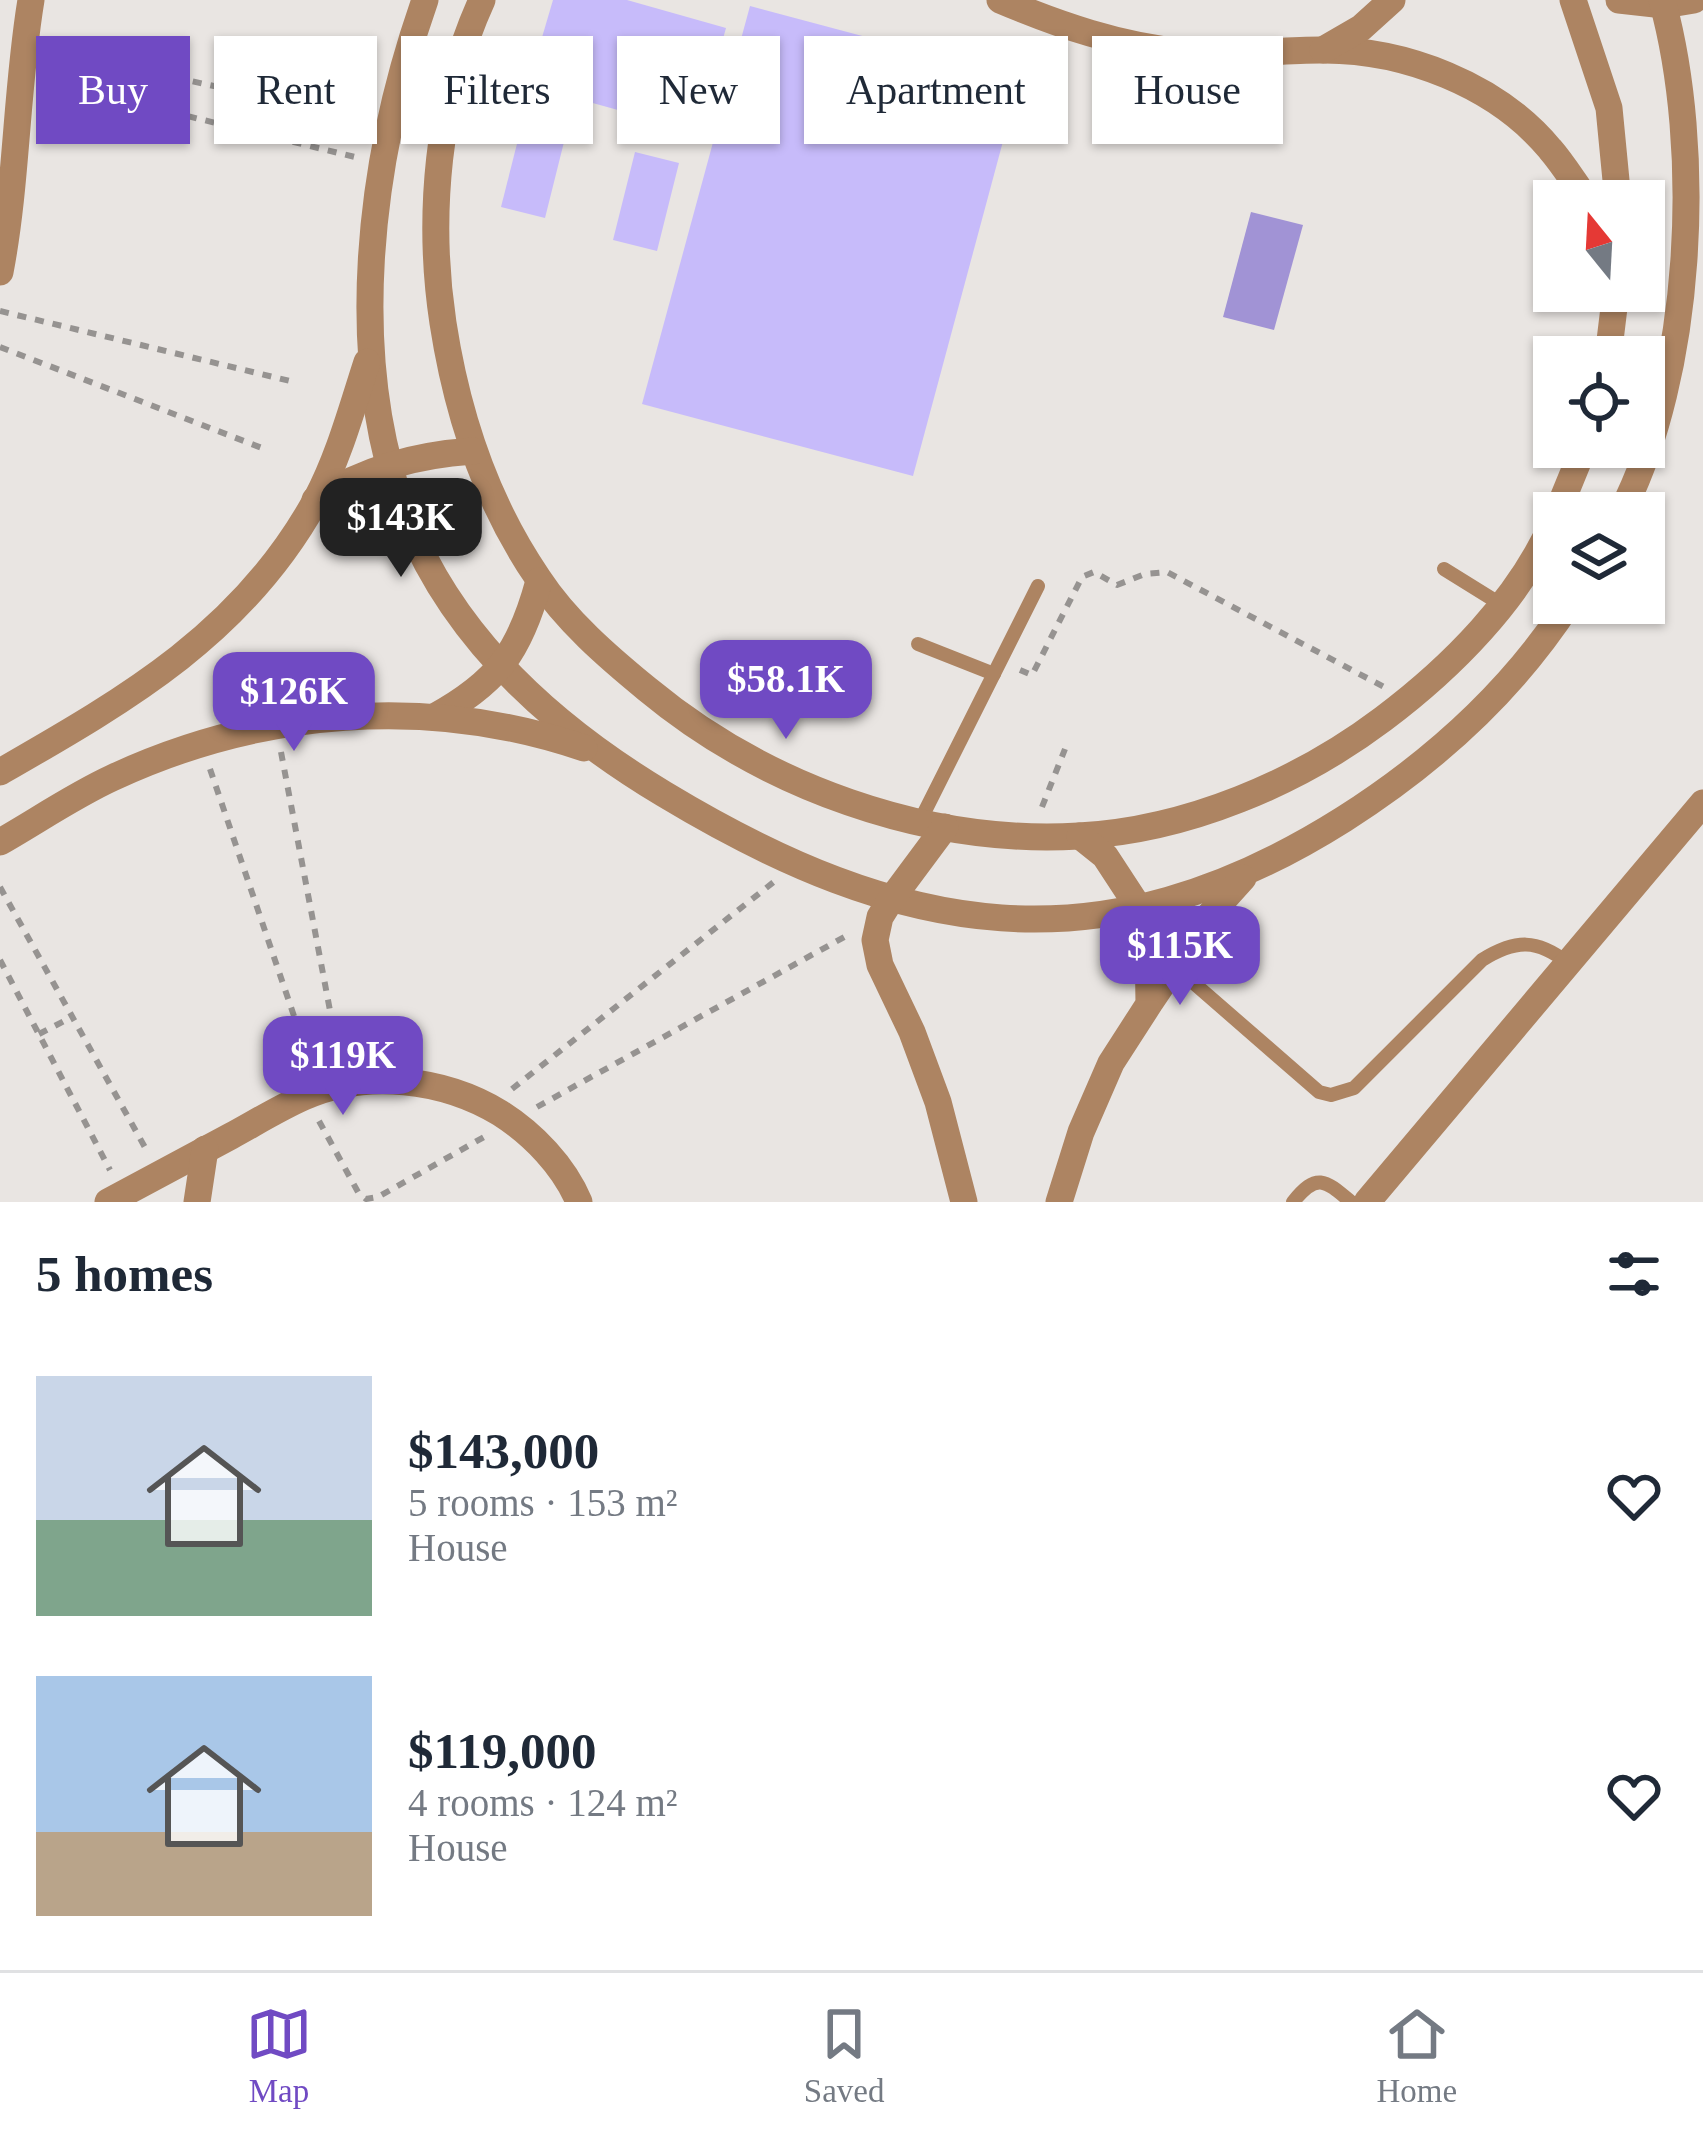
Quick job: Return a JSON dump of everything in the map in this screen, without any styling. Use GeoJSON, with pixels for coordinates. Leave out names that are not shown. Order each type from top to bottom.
{"type":"FeatureCollection","features":[{"type":"Feature","properties":{"kind":"street"},"geometry":{"type":"LineString","coordinates":[[0,272],[31,0]]}},
{"type":"Feature","properties":{"kind":"street"},"geometry":{"type":"LineString","coordinates":[[425,0],[389,124],[372,254],[372,346],[377,410],[388,464],[433,574],[501,669],[603,754],[697,814],[885,909],[1015,919],[1139,908],[1246,874],[1373,800],[1440,749],[1502,691],[1552,624]]}},
{"type":"Feature","properties":{"kind":"street"},"geometry":{"type":"LineString","coordinates":[[482,0],[450,100],[437,188],[436,278],[450,367],[473,452],[501,515],[539,581],[604,653],[679,715],[761,766],[850,803],[932,824],[1080,836],[1153,824],[1241,798],[1340,749],[1408,700],[1467,645],[1502,605],[1533,554]]}},
{"type":"Feature","properties":{"kind":"street"},"geometry":{"type":"LineString","coordinates":[[1000,0],[1094,34],[1184,52],[1253,55],[1322,50],[1406,62],[1469,86],[1511,113],[1549,147],[1573,180]]}},
{"type":"Feature","properties":{"kind":"street"},"geometry":{"type":"LineString","coordinates":[[1322,50],[1360,28],[1392,0]]}},
{"type":"Feature","properties":{"kind":"street"},"geometry":{"type":"LineString","coordinates":[[1573,0],[1609,107],[1616,180]]}},
{"type":"Feature","properties":{"kind":"street"},"geometry":{"type":"LineString","coordinates":[[1619,0],[1694,0]]}},
{"type":"Feature","properties":{"kind":"street"},"geometry":{"type":"LineString","coordinates":[[1632,492],[1665,397],[1688,229],[1688,142],[1663,3]]}},
{"type":"Feature","properties":{"kind":"street"},"geometry":{"type":"LineString","coordinates":[[1688,142],[1703,103]]}},
{"type":"Feature","properties":{"kind":"street"},"geometry":{"type":"LineString","coordinates":[[0,772],[147,685],[238,606],[277,560],[316,500],[372,346]]}},
{"type":"Feature","properties":{"kind":"street"},"geometry":{"type":"LineString","coordinates":[[316,500],[388,464],[430,454],[473,452]]}},
{"type":"Feature","properties":{"kind":"street"},"geometry":{"type":"LineString","coordinates":[[434,717],[471,697],[501,669],[526,628],[539,581]]}},
{"type":"Feature","properties":{"kind":"street"},"geometry":{"type":"LineString","coordinates":[[0,842],[107,781],[201,743],[276,725],[328,718],[434,717],[548,736],[603,754]]}},
{"type":"Feature","properties":{"kind":"street"},"geometry":{"type":"LineString","coordinates":[[1367,1202],[1703,803]]}},
{"type":"Feature","properties":{"kind":"street"},"geometry":{"type":"LineString","coordinates":[[932,824],[885,909],[875,940],[880,965],[938,1102],[964,1202]]}},
{"type":"Feature","properties":{"kind":"street"},"geometry":{"type":"LineString","coordinates":[[1080,836],[1105,856],[1139,908],[1149,953],[1149,1004]]}},
{"type":"Feature","properties":{"kind":"street"},"geometry":{"type":"LineString","coordinates":[[1059,1202],[1081,1132],[1111,1063],[1173,965],[1246,874]]}},
{"type":"Feature","properties":{"kind":"street"},"geometry":{"type":"LineString","coordinates":[[116,1198],[323,1091],[381,1081],[455,1092],[501,1114],[547,1153],[579,1202]]}},
{"type":"Feature","properties":{"kind":"street"},"geometry":{"type":"LineString","coordinates":[[196,1202],[205,1149]]}},
{"type":"Feature","properties":{"kind":"lane"},"geometry":{"type":"LineString","coordinates":[[1444,569],[1502,605]]}},
{"type":"Feature","properties":{"kind":"lane"},"geometry":{"type":"LineString","coordinates":[[932,824],[997,667],[1038,586]]}},
{"type":"Feature","properties":{"kind":"lane"},"geometry":{"type":"LineString","coordinates":[[917,644],[997,667]]}},
{"type":"Feature","properties":{"kind":"lane"},"geometry":{"type":"LineString","coordinates":[[1173,965],[1319,1092],[1331,1095],[1354,1088],[1482,960],[1496,952],[1529,944],[1546,946],[1568,963]]}},
{"type":"Feature","properties":{"kind":"lane"},"geometry":{"type":"LineString","coordinates":[[1293,1202],[1307,1185],[1318,1181],[1351,1202]]}},
{"type":"Feature","properties":{"kind":"path"},"geometry":{"type":"LineString","coordinates":[[23,45],[389,124]]}},
{"type":"Feature","properties":{"kind":"path"},"geometry":{"type":"LineString","coordinates":[[19,75],[382,164]]}},
{"type":"Feature","properties":{"kind":"path"},"geometry":{"type":"LineString","coordinates":[[0,311],[290,381]]}},
{"type":"Feature","properties":{"kind":"path"},"geometry":{"type":"LineString","coordinates":[[0,347],[262,448]]}},
{"type":"Feature","properties":{"kind":"path"},"geometry":{"type":"LineString","coordinates":[[997,667],[1032,675],[1082,577],[1094,572],[1117,585],[1145,574],[1167,572],[1408,700]]}},
{"type":"Feature","properties":{"kind":"path"},"geometry":{"type":"LineString","coordinates":[[276,725],[323,1091]]}},
{"type":"Feature","properties":{"kind":"path"},"geometry":{"type":"LineString","coordinates":[[201,743],[358,1192],[367,1199],[378,1197],[501,1114],[885,909]]}},
{"type":"Feature","properties":{"kind":"path"},"geometry":{"type":"LineString","coordinates":[[1030,835],[1065,749]]}},
{"type":"Feature","properties":{"kind":"path"},"geometry":{"type":"LineString","coordinates":[[501,1114],[796,864]]}},
{"type":"Feature","properties":{"kind":"path"},"geometry":{"type":"LineString","coordinates":[[0,887],[160,1174]]}},
{"type":"Feature","properties":{"kind":"path"},"geometry":{"type":"LineString","coordinates":[[0,961],[116,1198]]}},
{"type":"Feature","properties":{"kind":"path"},"geometry":{"type":"LineString","coordinates":[[39,1034],[72,1017]]}},
{"type":"Feature","properties":{"kind":"shaded area"},"geometry":{"type":"Polygon","coordinates":[[[553,0],[627,0],[726,28],[724,36],[617,36],[617,110],[593,103],[593,36],[542,36],[553,0]]]}},
{"type":"Feature","properties":{"kind":"shaded area"},"geometry":{"type":"Polygon","coordinates":[[[750,6],[862,36],[804,36],[804,144],[1002,144],[913,476],[642,404],[713,144],[780,144],[780,36],[742,36],[750,6]]]}},
{"type":"Feature","properties":{"kind":"shaded area"},"geometry":{"type":"Polygon","coordinates":[[[517,144],[564,144],[545,218],[501,207],[517,144]]]}},
{"type":"Feature","properties":{"kind":"shaded area"},"geometry":{"type":"Polygon","coordinates":[[[635,152],[679,163],[657,251],[613,240],[635,152]]]}},
{"type":"Feature","properties":{"kind":"shaded area"},"geometry":{"type":"Polygon","coordinates":[[[1251,212],[1303,225],[1274,330],[1223,317],[1251,212]]]}}]}
